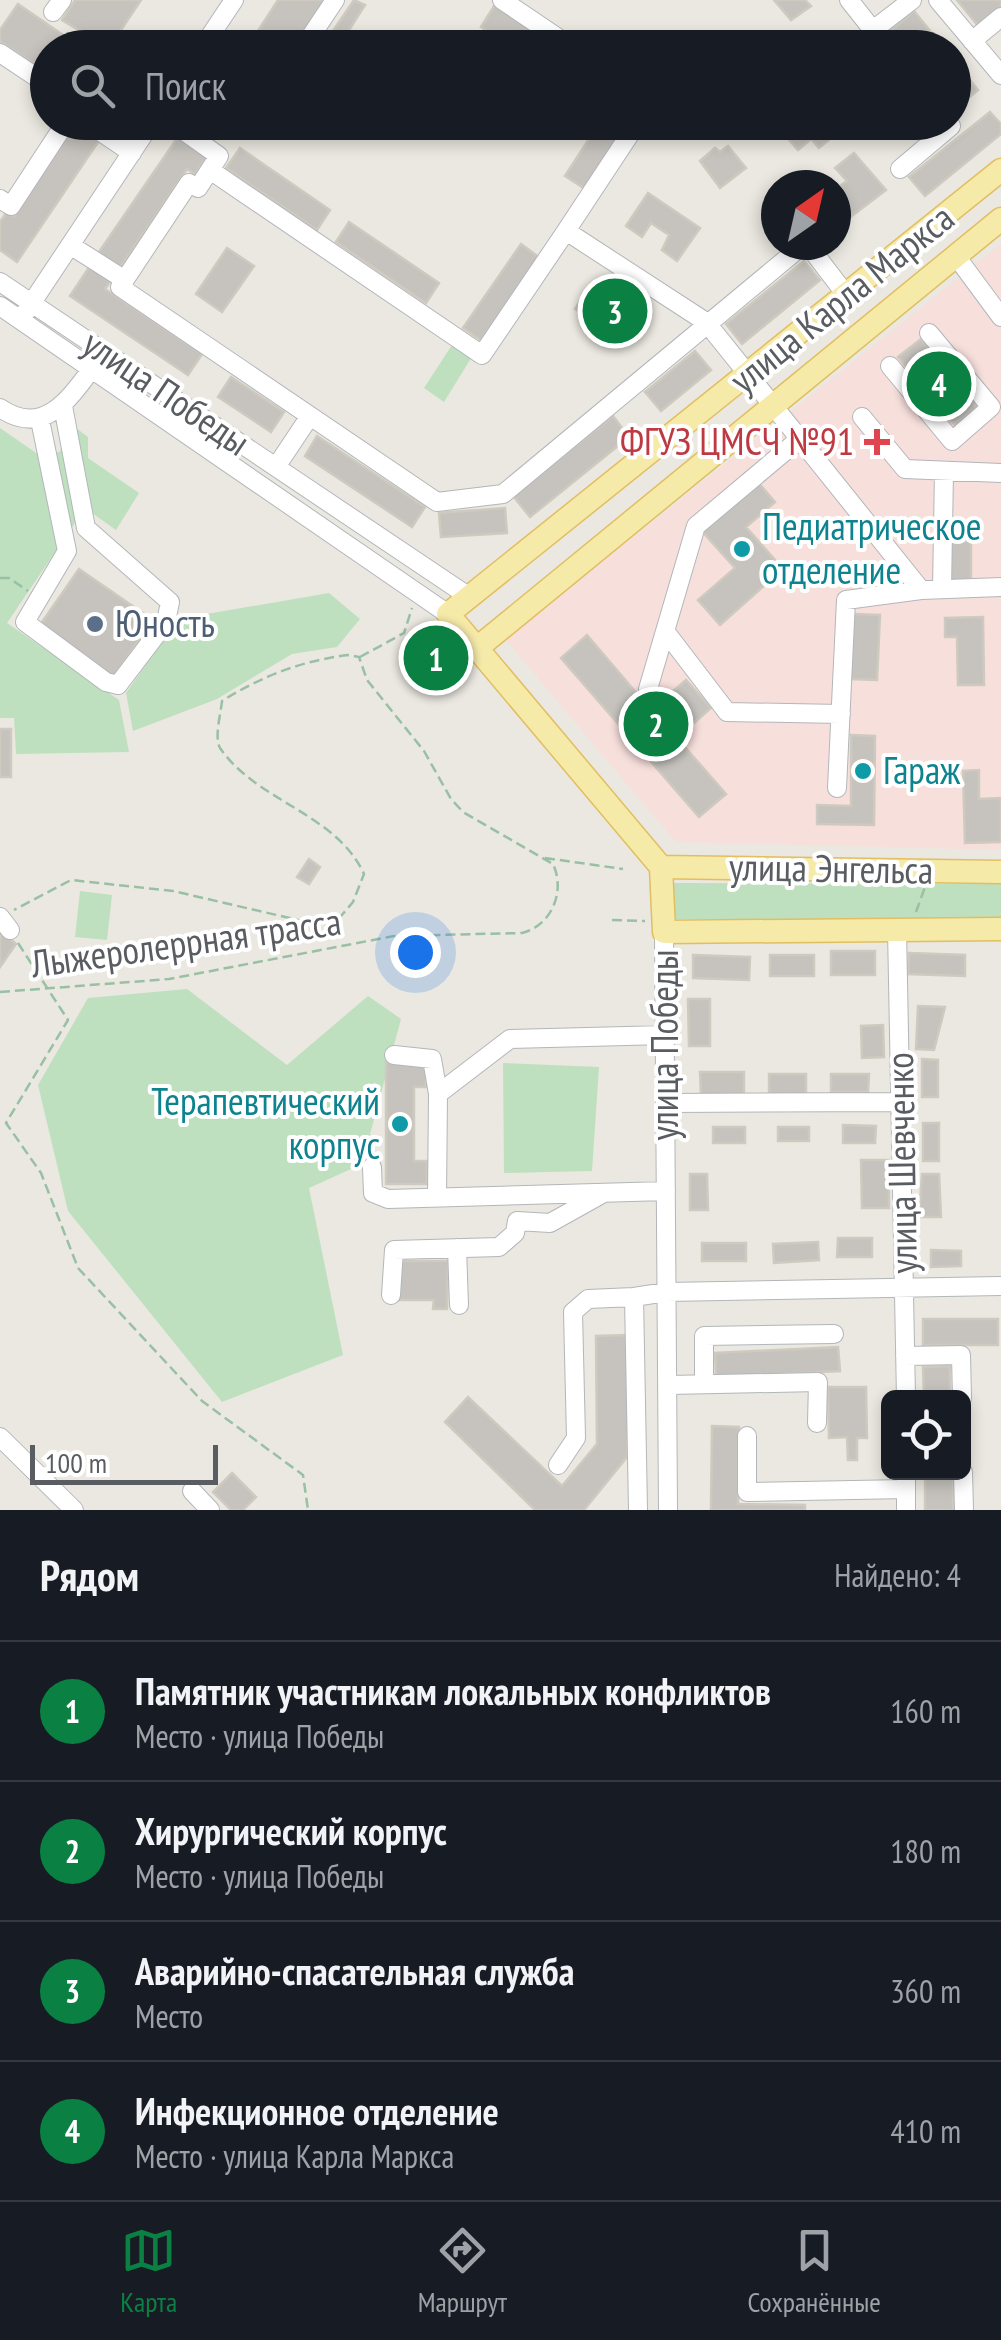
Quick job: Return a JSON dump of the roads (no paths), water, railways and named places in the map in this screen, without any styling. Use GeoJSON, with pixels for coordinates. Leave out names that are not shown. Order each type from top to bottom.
{"type":"FeatureCollection","features":[{"type":"Feature","properties":{"kind":"main road","name":"улица Карла Маркса"},"geometry":{"type":"LineString","coordinates":[[448,614],[1001,170]]}},
{"type":"Feature","properties":{"kind":"main road","name":"улица Карла Маркса"},"geometry":{"type":"LineString","coordinates":[[499,628],[1001,219]]}},
{"type":"Feature","properties":{"kind":"main road","name":"улица Победы"},"geometry":{"type":"LineString","coordinates":[[468,596],[499,628]]}},
{"type":"Feature","properties":{"kind":"main road","name":"улица Победы"},"geometry":{"type":"LineString","coordinates":[[448,614],[661,867],[658,927]]}},
{"type":"Feature","properties":{"kind":"main road"},"geometry":{"type":"LineString","coordinates":[[476,649],[499,628]]}},
{"type":"Feature","properties":{"kind":"main road","name":"улица Энгельса"},"geometry":{"type":"LineString","coordinates":[[661,867],[1001,872]]}},
{"type":"Feature","properties":{"kind":"main road","name":"улица Энгельса"},"geometry":{"type":"LineString","coordinates":[[658,927],[1001,929]]}},
{"type":"Feature","properties":{"kind":"street"},"geometry":{"type":"LineString","coordinates":[[214,30],[234,0]]}},
{"type":"Feature","properties":{"kind":"street"},"geometry":{"type":"LineString","coordinates":[[315,30],[335,0]]}},
{"type":"Feature","properties":{"kind":"street"},"geometry":{"type":"LineString","coordinates":[[502,0],[546,30]]}},
{"type":"Feature","properties":{"kind":"street"},"geometry":{"type":"LineString","coordinates":[[848,0],[873,30],[912,0]]}},
{"type":"Feature","properties":{"kind":"street"},"geometry":{"type":"LineString","coordinates":[[938,0],[963,30]]}},
{"type":"Feature","properties":{"kind":"street"},"geometry":{"type":"LineString","coordinates":[[1001,17],[972,41],[1001,76]]}},
{"type":"Feature","properties":{"kind":"street"},"geometry":{"type":"LineString","coordinates":[[0,54],[30,73]]}},
{"type":"Feature","properties":{"kind":"street"},"geometry":{"type":"LineString","coordinates":[[0,199],[11,206],[54,140]]}},
{"type":"Feature","properties":{"kind":"street"},"geometry":{"type":"LineString","coordinates":[[114,140],[132,152]]}},
{"type":"Feature","properties":{"kind":"street"},"geometry":{"type":"LineString","coordinates":[[20,320],[140,140]]}},
{"type":"Feature","properties":{"kind":"street"},"geometry":{"type":"LineString","coordinates":[[196,140],[219,156],[198,188],[190,183],[120,287],[437,502],[502,494],[786,260]]}},
{"type":"Feature","properties":{"kind":"street"},"geometry":{"type":"LineString","coordinates":[[210,170],[482,355],[626,140]]}},
{"type":"Feature","properties":{"kind":"street"},"geometry":{"type":"LineString","coordinates":[[900,168],[934,140]]}},
{"type":"Feature","properties":{"kind":"street"},"geometry":{"type":"LineString","coordinates":[[566,232],[706,322],[775,403],[921,590]]}},
{"type":"Feature","properties":{"kind":"street"},"geometry":{"type":"LineString","coordinates":[[70,245],[124,280]]}},
{"type":"Feature","properties":{"kind":"street"},"geometry":{"type":"LineString","coordinates":[[956,256],[1001,317]]}},
{"type":"Feature","properties":{"kind":"street"},"geometry":{"type":"LineString","coordinates":[[817,260],[846,296]]}},
{"type":"Feature","properties":{"kind":"street","name":"улица Победы"},"geometry":{"type":"LineString","coordinates":[[0,282],[468,596]]}},
{"type":"Feature","properties":{"kind":"street","name":"улица Победы"},"geometry":{"type":"LineString","coordinates":[[0,306],[448,614]]}},
{"type":"Feature","properties":{"kind":"street"},"geometry":{"type":"LineString","coordinates":[[929,333],[991,407],[952,441]]}},
{"type":"Feature","properties":{"kind":"street"},"geometry":{"type":"LineString","coordinates":[[890,366],[952,441],[966,472]]}},
{"type":"Feature","properties":{"kind":"street"},"geometry":{"type":"LineString","coordinates":[[0,408],[21,419],[40,420],[63,406],[93,368]]}},
{"type":"Feature","properties":{"kind":"street"},"geometry":{"type":"LineString","coordinates":[[40,420],[67,548],[26,615],[27,625],[114,686],[126,680],[166,622],[170,608],[165,594],[86,528],[63,406]]}},
{"type":"Feature","properties":{"kind":"street"},"geometry":{"type":"LineString","coordinates":[[276,467],[310,416]]}},
{"type":"Feature","properties":{"kind":"street"},"geometry":{"type":"LineString","coordinates":[[862,417],[905,469],[1001,473]]}},
{"type":"Feature","properties":{"kind":"street"},"geometry":{"type":"LineString","coordinates":[[648,689],[696,526],[802,437]]}},
{"type":"Feature","properties":{"kind":"street"},"geometry":{"type":"LineString","coordinates":[[942,589],[944,471]]}},
{"type":"Feature","properties":{"kind":"street"},"geometry":{"type":"LineString","coordinates":[[837,788],[846,600],[921,590],[1001,587]]}},
{"type":"Feature","properties":{"kind":"street"},"geometry":{"type":"LineString","coordinates":[[665,631],[727,712],[840,714]]}},
{"type":"Feature","properties":{"kind":"street","name":"улица Победы"},"geometry":{"type":"LineString","coordinates":[[658,927],[665,1035],[668,1510]]}},
{"type":"Feature","properties":{"kind":"street","name":"улица Шевченко"},"geometry":{"type":"LineString","coordinates":[[903,929],[901,1102],[906,1390]]}},
{"type":"Feature","properties":{"kind":"street"},"geometry":{"type":"LineString","coordinates":[[438,1094],[510,1039],[665,1035]]}},
{"type":"Feature","properties":{"kind":"street"},"geometry":{"type":"LineString","coordinates":[[394,1056],[424,1054],[432,1059],[438,1094],[437,1198]]}},
{"type":"Feature","properties":{"kind":"street"},"geometry":{"type":"LineString","coordinates":[[665,1104],[901,1102]]}},
{"type":"Feature","properties":{"kind":"street"},"geometry":{"type":"LineString","coordinates":[[372,1167],[373,1193],[388,1199],[666,1191]]}},
{"type":"Feature","properties":{"kind":"street"},"geometry":{"type":"LineString","coordinates":[[517,1221],[550,1223],[603,1193]]}},
{"type":"Feature","properties":{"kind":"street"},"geometry":{"type":"LineString","coordinates":[[391,1295],[394,1250],[500,1246],[515,1233],[512,1195]]}},
{"type":"Feature","properties":{"kind":"street"},"geometry":{"type":"LineString","coordinates":[[458,1248],[459,1305]]}},
{"type":"Feature","properties":{"kind":"street"},"geometry":{"type":"LineString","coordinates":[[558,1465],[576,1438],[573,1312],[588,1300],[666,1292],[1001,1286]]}},
{"type":"Feature","properties":{"kind":"street"},"geometry":{"type":"LineString","coordinates":[[634,1297],[638,1510]]}},
{"type":"Feature","properties":{"kind":"street"},"geometry":{"type":"LineString","coordinates":[[704,1384],[704,1336],[834,1334]]}},
{"type":"Feature","properties":{"kind":"street"},"geometry":{"type":"LineString","coordinates":[[906,1356],[961,1354],[962,1390]]}},
{"type":"Feature","properties":{"kind":"street"},"geometry":{"type":"LineString","coordinates":[[668,1385],[818,1382],[817,1423]]}},
{"type":"Feature","properties":{"kind":"street"},"geometry":{"type":"LineString","coordinates":[[747,1436],[746,1492],[840,1490],[906,1481],[906,1510]]}},
{"type":"Feature","properties":{"kind":"street"},"geometry":{"type":"LineString","coordinates":[[0,1437],[74,1510]]}},
{"type":"Feature","properties":{"kind":"street"},"geometry":{"type":"LineString","coordinates":[[963,1480],[964,1510]]}},
{"type":"Feature","properties":{"kind":"street"},"geometry":{"type":"LineString","coordinates":[[840,1490],[840,1510]]}},
{"type":"Feature","properties":{"kind":"street"},"geometry":{"type":"LineString","coordinates":[[192,1491],[210,1510]]}},
{"type":"Feature","properties":{"kind":"place","name":"Аварийно-спасательная служба"},"geometry":{"type":"Point","coordinates":[615,311]}},
{"type":"Feature","properties":{"kind":"place","name":"Инфекционное отделение"},"geometry":{"type":"Point","coordinates":[939,384]}},
{"type":"Feature","properties":{"kind":"place","name":"ФГУЗ ЦМСЧ №91"},"geometry":{"type":"Point","coordinates":[877,442]}},
{"type":"Feature","properties":{"kind":"place","name":"Педиатрическое отделение"},"geometry":{"type":"Point","coordinates":[742,549]}},
{"type":"Feature","properties":{"kind":"place","name":"Юность"},"geometry":{"type":"Point","coordinates":[95,624]}},
{"type":"Feature","properties":{"kind":"place","name":"Памятник участникам локальных конфликтов"},"geometry":{"type":"Point","coordinates":[436,658]}},
{"type":"Feature","properties":{"kind":"place","name":"Хирургический корпус"},"geometry":{"type":"Point","coordinates":[656,724]}},
{"type":"Feature","properties":{"kind":"place","name":"Гараж"},"geometry":{"type":"Point","coordinates":[863,771]}},
{"type":"Feature","properties":{"kind":"place","name":"Терапевтический корпус"},"geometry":{"type":"Point","coordinates":[400,1124]}}]}
